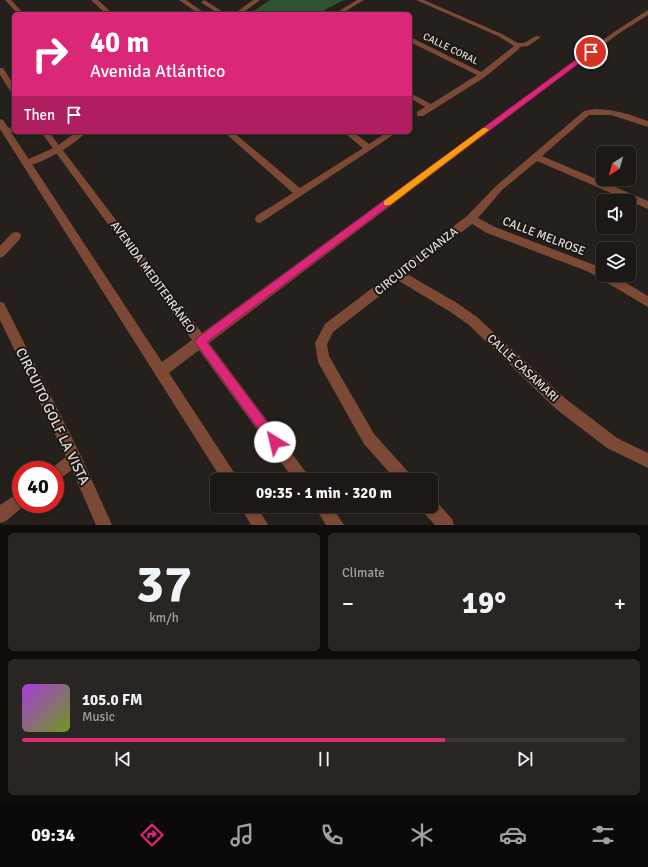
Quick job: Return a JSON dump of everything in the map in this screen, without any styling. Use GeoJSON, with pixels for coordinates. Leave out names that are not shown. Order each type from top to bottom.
{"type":"FeatureCollection","features":[{"type":"Feature","properties":{"kind":"street"},"geometry":{"type":"LineString","coordinates":[[8,0],[19,12]]}},
{"type":"Feature","properties":{"kind":"street"},"geometry":{"type":"LineString","coordinates":[[94,0],[108,12]]}},
{"type":"Feature","properties":{"kind":"street"},"geometry":{"type":"LineString","coordinates":[[182,0],[200,12]]}},
{"type":"Feature","properties":{"kind":"street"},"geometry":{"type":"LineString","coordinates":[[240,12],[257,0]]}},
{"type":"Feature","properties":{"kind":"street"},"geometry":{"type":"LineString","coordinates":[[340,12],[361,0]]}},
{"type":"Feature","properties":{"kind":"street"},"geometry":{"type":"LineString","coordinates":[[419,0],[500,35],[517,45],[526,45],[538,37]]}},
{"type":"Feature","properties":{"kind":"street"},"geometry":{"type":"LineString","coordinates":[[192,6],[206,1],[220,12]]}},
{"type":"Feature","properties":{"kind":"street"},"geometry":{"type":"LineString","coordinates":[[432,6],[438,1]]}},
{"type":"Feature","properties":{"kind":"street"},"geometry":{"type":"LineString","coordinates":[[161,371],[610,38],[648,12]]}},
{"type":"Feature","properties":{"kind":"street","name":"CALLE CORAL"},"geometry":{"type":"LineString","coordinates":[[412,40],[482,75]]}},
{"type":"Feature","properties":{"kind":"street","name":"CALLE CORAL"},"geometry":{"type":"LineString","coordinates":[[420,114],[482,75],[517,48],[517,45]]}},
{"type":"Feature","properties":{"kind":"street"},"geometry":{"type":"LineString","coordinates":[[0,70],[12,87]]}},
{"type":"Feature","properties":{"kind":"street"},"geometry":{"type":"LineString","coordinates":[[412,96],[432,107]]}},
{"type":"Feature","properties":{"kind":"street","name":"CIRCUITO LEVANZA"},"geometry":{"type":"LineString","coordinates":[[400,473],[369,439],[323,358],[322,342],[329,328],[471,219],[499,188],[587,113],[598,110],[611,112],[648,124]]}},
{"type":"Feature","properties":{"kind":"street"},"geometry":{"type":"LineString","coordinates":[[7,128],[27,163],[227,473]]}},
{"type":"Feature","properties":{"kind":"street","name":"AVENIDA MEDITERRÁNEO"},"geometry":{"type":"LineString","coordinates":[[47,134],[298,473]]}},
{"type":"Feature","properties":{"kind":"street"},"geometry":{"type":"LineString","coordinates":[[27,163],[59,149],[79,134]]}},
{"type":"Feature","properties":{"kind":"street"},"geometry":{"type":"LineString","coordinates":[[230,134],[300,193]]}},
{"type":"Feature","properties":{"kind":"street"},"geometry":{"type":"LineString","coordinates":[[350,134],[369,148]]}},
{"type":"Feature","properties":{"kind":"street"},"geometry":{"type":"LineString","coordinates":[[260,219],[389,136]]}},
{"type":"Feature","properties":{"kind":"street"},"geometry":{"type":"LineString","coordinates":[[536,157],[648,206]]}},
{"type":"Feature","properties":{"kind":"street","name":"CALLE MELROSE"},"geometry":{"type":"LineString","coordinates":[[471,219],[491,230],[593,269],[648,302]]}},
{"type":"Feature","properties":{"kind":"street"},"geometry":{"type":"LineString","coordinates":[[0,253],[16,236]]}},
{"type":"Feature","properties":{"kind":"street","name":"CALLE CASAMARI"},"geometry":{"type":"LineString","coordinates":[[398,275],[453,307],[473,321],[561,404],[612,443],[648,461]]}},
{"type":"Feature","properties":{"kind":"street","name":"CIRCUITO GOLF LA VISTA"},"geometry":{"type":"LineString","coordinates":[[0,307],[75,459],[104,525]]}},
{"type":"Feature","properties":{"kind":"street"},"geometry":{"type":"LineString","coordinates":[[64,467],[75,459]]}},
{"type":"Feature","properties":{"kind":"street"},"geometry":{"type":"LineString","coordinates":[[0,515],[12,506]]}},
{"type":"Feature","properties":{"kind":"street"},"geometry":{"type":"LineString","coordinates":[[252,513],[260,525]]}},
{"type":"Feature","properties":{"kind":"street"},"geometry":{"type":"LineString","coordinates":[[327,513],[336,525]]}},
{"type":"Feature","properties":{"kind":"street"},"geometry":{"type":"LineString","coordinates":[[435,513],[446,525]]}},
{"type":"Feature","properties":{"kind":"green space"},"geometry":{"type":"Polygon","coordinates":[[[270,0],[344,0],[321,12],[252,12],[270,0]]]}},
{"type":"Feature","properties":{"kind":"slow traffic"},"geometry":{"type":"LineString","coordinates":[[387,203],[486,130]]}},
{"type":"Feature","properties":{"kind":"route"},"geometry":{"type":"LineString","coordinates":[[275,442],[200,342],[591,52]]}}]}
